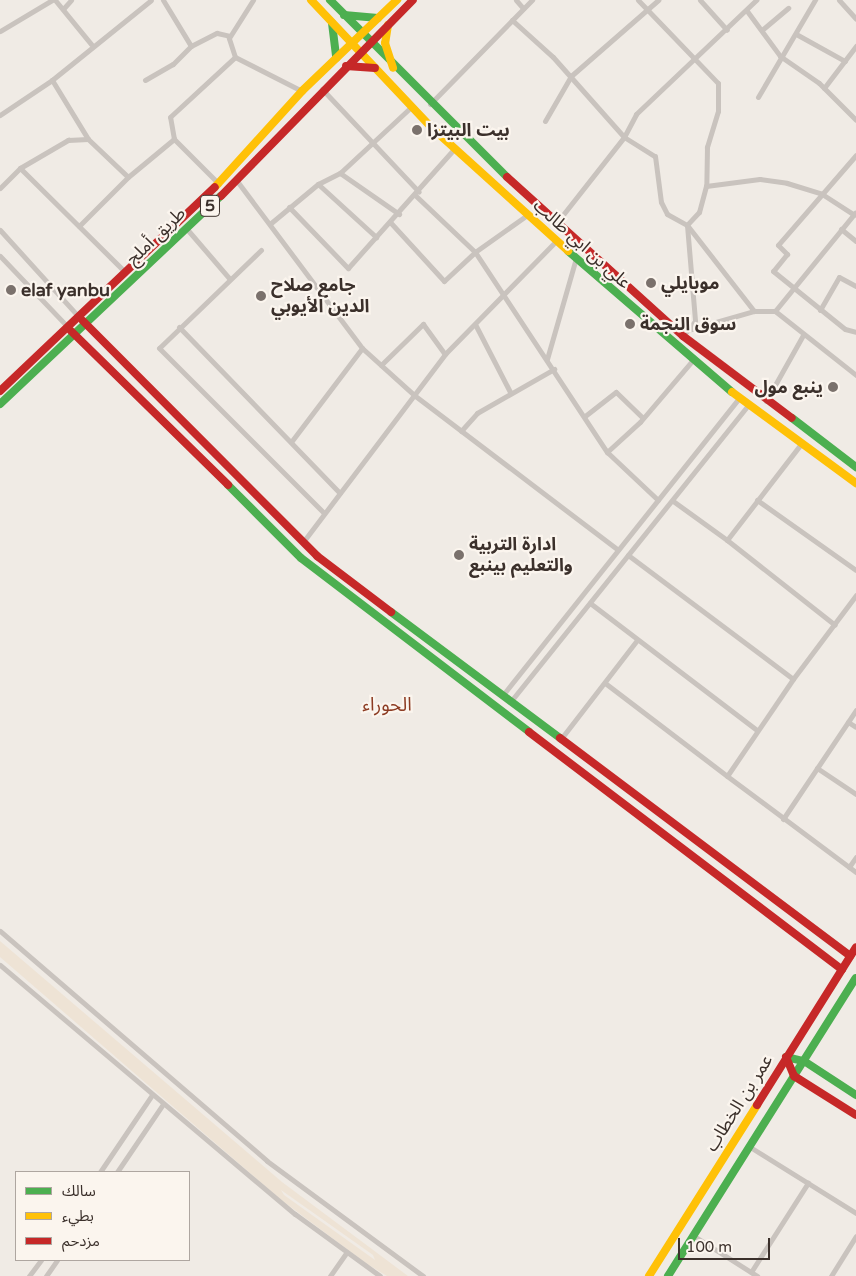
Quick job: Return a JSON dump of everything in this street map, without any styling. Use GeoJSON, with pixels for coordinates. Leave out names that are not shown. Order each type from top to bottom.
{"type":"FeatureCollection","features":[{"type":"Feature","properties":{"kind":"main road","name":"علي بن ابي طالب"},"geometry":{"type":"LineString","coordinates":[[311,0],[411,107],[454,149],[692,362],[856,483]]}},
{"type":"Feature","properties":{"kind":"main road","name":"علي بن ابي طالب"},"geometry":{"type":"LineString","coordinates":[[330,0],[360,34],[430,104],[558,221],[765,401],[856,467]]}},
{"type":"Feature","properties":{"kind":"main road","name":"طريق أملج"},"geometry":{"type":"LineString","coordinates":[[2,389],[66,326],[219,184],[302,91],[397,0]]}},
{"type":"Feature","properties":{"kind":"main road","name":"طريق أملج"},"geometry":{"type":"LineString","coordinates":[[0,404],[237,181],[322,88],[413,0]]}},
{"type":"Feature","properties":{"kind":"main road"},"geometry":{"type":"LineString","coordinates":[[344,16],[379,17]]}},
{"type":"Feature","properties":{"kind":"main road"},"geometry":{"type":"LineString","coordinates":[[332,23],[336,58]]}},
{"type":"Feature","properties":{"kind":"main road"},"geometry":{"type":"LineString","coordinates":[[388,25],[385,42],[393,68]]}},
{"type":"Feature","properties":{"kind":"main road"},"geometry":{"type":"LineString","coordinates":[[346,66],[375,68]]}},
{"type":"Feature","properties":{"kind":"main road"},"geometry":{"type":"LineString","coordinates":[[78,316],[303,542],[560,740],[850,956]]}},
{"type":"Feature","properties":{"kind":"main road"},"geometry":{"type":"LineString","coordinates":[[66,326],[301,558],[842,970]]}},
{"type":"Feature","properties":{"kind":"main road","name":"عمر بن الخطاب"},"geometry":{"type":"LineString","coordinates":[[649,1276],[856,947]]}},
{"type":"Feature","properties":{"kind":"main road","name":"عمر بن الخطاب"},"geometry":{"type":"LineString","coordinates":[[668,1276],[856,978]]}},
{"type":"Feature","properties":{"kind":"main road"},"geometry":{"type":"LineString","coordinates":[[786,1057],[804,1061],[856,1095]]}},
{"type":"Feature","properties":{"kind":"main road"},"geometry":{"type":"LineString","coordinates":[[786,1057],[794,1076],[856,1115]]}},
{"type":"Feature","properties":{"kind":"street"},"geometry":{"type":"LineString","coordinates":[[0,31],[54,0],[91,44]]}},
{"type":"Feature","properties":{"kind":"street"},"geometry":{"type":"LineString","coordinates":[[63,9],[71,0]]}},
{"type":"Feature","properties":{"kind":"street"},"geometry":{"type":"LineString","coordinates":[[139,0],[144,6]]}},
{"type":"Feature","properties":{"kind":"street"},"geometry":{"type":"LineString","coordinates":[[0,114],[52,80],[91,44],[151,0]]}},
{"type":"Feature","properties":{"kind":"street"},"geometry":{"type":"LineString","coordinates":[[163,0],[191,46]]}},
{"type":"Feature","properties":{"kind":"street"},"geometry":{"type":"LineString","coordinates":[[253,0],[230,36],[235,57],[302,91]]}},
{"type":"Feature","properties":{"kind":"street"},"geometry":{"type":"LineString","coordinates":[[516,0],[523,8]]}},
{"type":"Feature","properties":{"kind":"street"},"geometry":{"type":"LineString","coordinates":[[430,104],[532,0]]}},
{"type":"Feature","properties":{"kind":"street"},"geometry":{"type":"LineString","coordinates":[[638,0],[697,59],[718,83],[718,111],[707,148],[706,186],[699,212],[688,225],[695,321],[685,333]]}},
{"type":"Feature","properties":{"kind":"street"},"geometry":{"type":"LineString","coordinates":[[545,121],[571,76],[658,0]]}},
{"type":"Feature","properties":{"kind":"street"},"geometry":{"type":"LineString","coordinates":[[700,0],[727,30]]}},
{"type":"Feature","properties":{"kind":"street"},"geometry":{"type":"LineString","coordinates":[[558,221],[624,137],[636,114],[697,59],[756,0]]}},
{"type":"Feature","properties":{"kind":"street"},"geometry":{"type":"LineString","coordinates":[[758,97],[780,56],[796,34],[815,0]]}},
{"type":"Feature","properties":{"kind":"street"},"geometry":{"type":"LineString","coordinates":[[839,0],[856,19]]}},
{"type":"Feature","properties":{"kind":"street"},"geometry":{"type":"LineString","coordinates":[[763,29],[788,8]]}},
{"type":"Feature","properties":{"kind":"street"},"geometry":{"type":"LineString","coordinates":[[747,11],[763,29],[765,39],[780,56],[824,88],[856,120]]}},
{"type":"Feature","properties":{"kind":"street"},"geometry":{"type":"LineString","coordinates":[[512,20],[571,76],[624,137],[655,156],[661,202],[667,214],[688,225],[754,311]]}},
{"type":"Feature","properties":{"kind":"street"},"geometry":{"type":"LineString","coordinates":[[145,80],[173,64],[191,46],[217,33],[230,36]]}},
{"type":"Feature","properties":{"kind":"street"},"geometry":{"type":"LineString","coordinates":[[796,34],[845,61]]}},
{"type":"Feature","properties":{"kind":"street"},"geometry":{"type":"LineString","coordinates":[[824,88],[856,46]]}},
{"type":"Feature","properties":{"kind":"street"},"geometry":{"type":"LineString","coordinates":[[219,184],[174,139],[170,117],[235,57]]}},
{"type":"Feature","properties":{"kind":"street"},"geometry":{"type":"LineString","coordinates":[[52,80],[88,138],[128,177]]}},
{"type":"Feature","properties":{"kind":"street"},"geometry":{"type":"LineString","coordinates":[[322,88],[417,194],[475,252],[502,295],[547,358],[607,452],[658,500]]}},
{"type":"Feature","properties":{"kind":"street"},"geometry":{"type":"LineString","coordinates":[[271,222],[318,184],[340,173],[373,145],[411,107]]}},
{"type":"Feature","properties":{"kind":"street"},"geometry":{"type":"LineString","coordinates":[[0,188],[20,168],[68,140],[88,138]]}},
{"type":"Feature","properties":{"kind":"street"},"geometry":{"type":"LineString","coordinates":[[80,226],[128,177],[174,139]]}},
{"type":"Feature","properties":{"kind":"street"},"geometry":{"type":"LineString","coordinates":[[289,207],[348,268],[417,194],[454,149]]}},
{"type":"Feature","properties":{"kind":"street"},"geometry":{"type":"LineString","coordinates":[[856,155],[778,245],[787,254],[773,271],[792,289],[820,310],[856,332]]}},
{"type":"Feature","properties":{"kind":"street"},"geometry":{"type":"LineString","coordinates":[[20,168],[126,272]]}},
{"type":"Feature","properties":{"kind":"street"},"geometry":{"type":"LineString","coordinates":[[340,173],[399,214]]}},
{"type":"Feature","properties":{"kind":"street"},"geometry":{"type":"LineString","coordinates":[[706,186],[760,179],[822,194],[855,214],[841,228],[775,311]]}},
{"type":"Feature","properties":{"kind":"street"},"geometry":{"type":"LineString","coordinates":[[237,181],[271,222],[362,348],[414,395],[618,550]]}},
{"type":"Feature","properties":{"kind":"street"},"geometry":{"type":"LineString","coordinates":[[318,184],[376,237]]}},
{"type":"Feature","properties":{"kind":"street"},"geometry":{"type":"LineString","coordinates":[[390,222],[444,281],[475,252],[527,215]]}},
{"type":"Feature","properties":{"kind":"street"},"geometry":{"type":"LineString","coordinates":[[186,228],[229,278]]}},
{"type":"Feature","properties":{"kind":"street"},"geometry":{"type":"LineString","coordinates":[[841,228],[856,241]]}},
{"type":"Feature","properties":{"kind":"street"},"geometry":{"type":"LineString","coordinates":[[0,230],[78,316]]}},
{"type":"Feature","properties":{"kind":"street"},"geometry":{"type":"LineString","coordinates":[[303,542],[445,354],[476,326],[502,295],[556,241]]}},
{"type":"Feature","properties":{"kind":"street"},"geometry":{"type":"LineString","coordinates":[[261,250],[229,278],[159,348],[324,513]]}},
{"type":"Feature","properties":{"kind":"street"},"geometry":{"type":"LineString","coordinates":[[0,256],[66,326]]}},
{"type":"Feature","properties":{"kind":"street"},"geometry":{"type":"LineString","coordinates":[[547,358],[576,258]]}},
{"type":"Feature","properties":{"kind":"street"},"geometry":{"type":"LineString","coordinates":[[820,310],[839,277],[856,286]]}},
{"type":"Feature","properties":{"kind":"street"},"geometry":{"type":"LineString","coordinates":[[685,333],[754,311],[775,311],[856,375]]}},
{"type":"Feature","properties":{"kind":"street"},"geometry":{"type":"LineString","coordinates":[[381,366],[423,324],[445,354]]}},
{"type":"Feature","properties":{"kind":"street"},"geometry":{"type":"LineString","coordinates":[[476,326],[510,392]]}},
{"type":"Feature","properties":{"kind":"street"},"geometry":{"type":"LineString","coordinates":[[179,327],[340,493]]}},
{"type":"Feature","properties":{"kind":"street"},"geometry":{"type":"LineString","coordinates":[[765,401],[803,335]]}},
{"type":"Feature","properties":{"kind":"street"},"geometry":{"type":"LineString","coordinates":[[291,442],[362,348]]}},
{"type":"Feature","properties":{"kind":"street"},"geometry":{"type":"LineString","coordinates":[[607,452],[643,418],[692,362]]}},
{"type":"Feature","properties":{"kind":"street"},"geometry":{"type":"LineString","coordinates":[[461,431],[477,413],[510,392],[554,369]]}},
{"type":"Feature","properties":{"kind":"street"},"geometry":{"type":"LineString","coordinates":[[0,380],[2,389]]}},
{"type":"Feature","properties":{"kind":"street"},"geometry":{"type":"LineString","coordinates":[[585,416],[616,392],[643,418]]}},
{"type":"Feature","properties":{"kind":"street"},"geometry":{"type":"LineString","coordinates":[[502,696],[739,398]]}},
{"type":"Feature","properties":{"kind":"street"},"geometry":{"type":"LineString","coordinates":[[511,701],[673,501],[748,404]]}},
{"type":"Feature","properties":{"kind":"street"},"geometry":{"type":"LineString","coordinates":[[727,540],[801,444]]}},
{"type":"Feature","properties":{"kind":"street"},"geometry":{"type":"LineString","coordinates":[[757,500],[856,570]]}},
{"type":"Feature","properties":{"kind":"street"},"geometry":{"type":"LineString","coordinates":[[673,501],[727,540],[835,625]]}},
{"type":"Feature","properties":{"kind":"street"},"geometry":{"type":"LineString","coordinates":[[628,555],[793,679]]}},
{"type":"Feature","properties":{"kind":"street"},"geometry":{"type":"LineString","coordinates":[[727,776],[793,679],[856,595]]}},
{"type":"Feature","properties":{"kind":"street"},"geometry":{"type":"LineString","coordinates":[[590,603],[757,730]]}},
{"type":"Feature","properties":{"kind":"street"},"geometry":{"type":"LineString","coordinates":[[560,740],[637,640]]}},
{"type":"Feature","properties":{"kind":"street"},"geometry":{"type":"LineString","coordinates":[[606,682],[783,819],[856,872]]}},
{"type":"Feature","properties":{"kind":"street"},"geometry":{"type":"LineString","coordinates":[[783,819],[856,710]]}},
{"type":"Feature","properties":{"kind":"street"},"geometry":{"type":"LineString","coordinates":[[848,722],[856,727]]}},
{"type":"Feature","properties":{"kind":"street"},"geometry":{"type":"LineString","coordinates":[[817,768],[856,794]]}},
{"type":"Feature","properties":{"kind":"street"},"geometry":{"type":"LineString","coordinates":[[849,867],[856,857]]}},
{"type":"Feature","properties":{"kind":"street"},"geometry":{"type":"LineString","coordinates":[[0,931],[267,1161],[422,1276]]}},
{"type":"Feature","properties":{"kind":"street"},"geometry":{"type":"LineString","coordinates":[[0,965],[152,1095],[347,1252],[380,1276]]}},
{"type":"Feature","properties":{"kind":"street"},"geometry":{"type":"LineString","coordinates":[[101,1171],[152,1095]]}},
{"type":"Feature","properties":{"kind":"street"},"geometry":{"type":"LineString","coordinates":[[118,1171],[164,1104]]}},
{"type":"Feature","properties":{"kind":"street"},"geometry":{"type":"LineString","coordinates":[[750,1147],[856,1213]]}},
{"type":"Feature","properties":{"kind":"street"},"geometry":{"type":"LineString","coordinates":[[751,1272],[808,1183]]}},
{"type":"Feature","properties":{"kind":"street"},"geometry":{"type":"LineString","coordinates":[[694,1236],[758,1276]]}},
{"type":"Feature","properties":{"kind":"street"},"geometry":{"type":"LineString","coordinates":[[831,1276],[856,1236]]}},
{"type":"Feature","properties":{"kind":"street"},"geometry":{"type":"LineString","coordinates":[[330,1276],[347,1252]]}},
{"type":"Feature","properties":{"kind":"street"},"geometry":{"type":"LineString","coordinates":[[30,1276],[39,1261]]}},
{"type":"Feature","properties":{"kind":"street"},"geometry":{"type":"LineString","coordinates":[[46,1276],[56,1261]]}},
{"type":"Feature","properties":{"kind":"shaded area"},"geometry":{"type":"Polygon","coordinates":[[[0,941],[282,1182],[408,1276],[387,1276],[367,1264],[280,1199],[0,957],[0,941]],[[281,1190],[284,1195],[375,1260],[373,1255],[281,1190]]]}},
{"type":"Feature","properties":{"kind":"traffic: fast"},"geometry":{"type":"LineString","coordinates":[[330,0],[507,177]]}},
{"type":"Feature","properties":{"kind":"traffic: fast"},"geometry":{"type":"LineString","coordinates":[[344,15],[378,18]]}},
{"type":"Feature","properties":{"kind":"traffic: fast"},"geometry":{"type":"LineString","coordinates":[[332,23],[336,58]]}},
{"type":"Feature","properties":{"kind":"traffic: fast"},"geometry":{"type":"LineString","coordinates":[[0,404],[221,196]]}},
{"type":"Feature","properties":{"kind":"traffic: fast"},"geometry":{"type":"LineString","coordinates":[[568,251],[732,392]]}},
{"type":"Feature","properties":{"kind":"traffic: fast"},"geometry":{"type":"LineString","coordinates":[[792,418],[856,467]]}},
{"type":"Feature","properties":{"kind":"traffic: fast"},"geometry":{"type":"LineString","coordinates":[[228,485],[301,558],[529,732]]}},
{"type":"Feature","properties":{"kind":"traffic: fast"},"geometry":{"type":"LineString","coordinates":[[391,612],[560,738]]}},
{"type":"Feature","properties":{"kind":"traffic: fast"},"geometry":{"type":"LineString","coordinates":[[668,1276],[856,978]]}},
{"type":"Feature","properties":{"kind":"traffic: fast"},"geometry":{"type":"LineString","coordinates":[[786,1057],[804,1061],[856,1095]]}},
{"type":"Feature","properties":{"kind":"traffic: slow"},"geometry":{"type":"LineString","coordinates":[[311,0],[431,127],[568,251]]}},
{"type":"Feature","properties":{"kind":"traffic: slow"},"geometry":{"type":"LineString","coordinates":[[215,187],[302,91],[397,0]]}},
{"type":"Feature","properties":{"kind":"traffic: slow"},"geometry":{"type":"LineString","coordinates":[[388,25],[385,43],[393,68]]}},
{"type":"Feature","properties":{"kind":"traffic: slow"},"geometry":{"type":"LineString","coordinates":[[732,392],[856,483]]}},
{"type":"Feature","properties":{"kind":"traffic: slow"},"geometry":{"type":"LineString","coordinates":[[649,1276],[757,1105]]}},
{"type":"Feature","properties":{"kind":"traffic: jam"},"geometry":{"type":"LineString","coordinates":[[221,196],[413,0]]}},
{"type":"Feature","properties":{"kind":"traffic: jam"},"geometry":{"type":"LineString","coordinates":[[346,66],[375,68]]}},
{"type":"Feature","properties":{"kind":"traffic: jam"},"geometry":{"type":"LineString","coordinates":[[507,177],[683,336],[792,418]]}},
{"type":"Feature","properties":{"kind":"traffic: jam"},"geometry":{"type":"LineString","coordinates":[[0,391],[215,187]]}},
{"type":"Feature","properties":{"kind":"traffic: jam"},"geometry":{"type":"LineString","coordinates":[[83,321],[317,556],[391,612]]}},
{"type":"Feature","properties":{"kind":"traffic: jam"},"geometry":{"type":"LineString","coordinates":[[71,331],[228,485]]}},
{"type":"Feature","properties":{"kind":"traffic: jam"},"geometry":{"type":"LineString","coordinates":[[529,732],[842,970]]}},
{"type":"Feature","properties":{"kind":"traffic: jam"},"geometry":{"type":"LineString","coordinates":[[560,738],[850,956]]}},
{"type":"Feature","properties":{"kind":"traffic: jam"},"geometry":{"type":"LineString","coordinates":[[757,1105],[856,947]]}},
{"type":"Feature","properties":{"kind":"traffic: jam"},"geometry":{"type":"LineString","coordinates":[[786,1057],[794,1076],[856,1115]]}},
{"type":"Feature","properties":{"kind":"place","name":"بيت البيتزا"},"geometry":{"type":"Point","coordinates":[417,130]}},
{"type":"Feature","properties":{"kind":"place","name":"موبايلي"},"geometry":{"type":"Point","coordinates":[651,283]}},
{"type":"Feature","properties":{"kind":"place","name":"elaf yanbu"},"geometry":{"type":"Point","coordinates":[11,290]}},
{"type":"Feature","properties":{"kind":"place","name":"جامع صلاح الدين الأيوبي"},"geometry":{"type":"Point","coordinates":[261,296]}},
{"type":"Feature","properties":{"kind":"place","name":"سوق النجمة"},"geometry":{"type":"Point","coordinates":[630,324]}},
{"type":"Feature","properties":{"kind":"place","name":"ينبع مول"},"geometry":{"type":"Point","coordinates":[833,387]}},
{"type":"Feature","properties":{"kind":"place","name":"ادارة التربية والتعليم بينبع"},"geometry":{"type":"Point","coordinates":[459,555]}},
{"type":"Feature","properties":{"kind":"district","name":"الحوراء"},"geometry":{"type":"Point","coordinates":[387,706]}}]}
